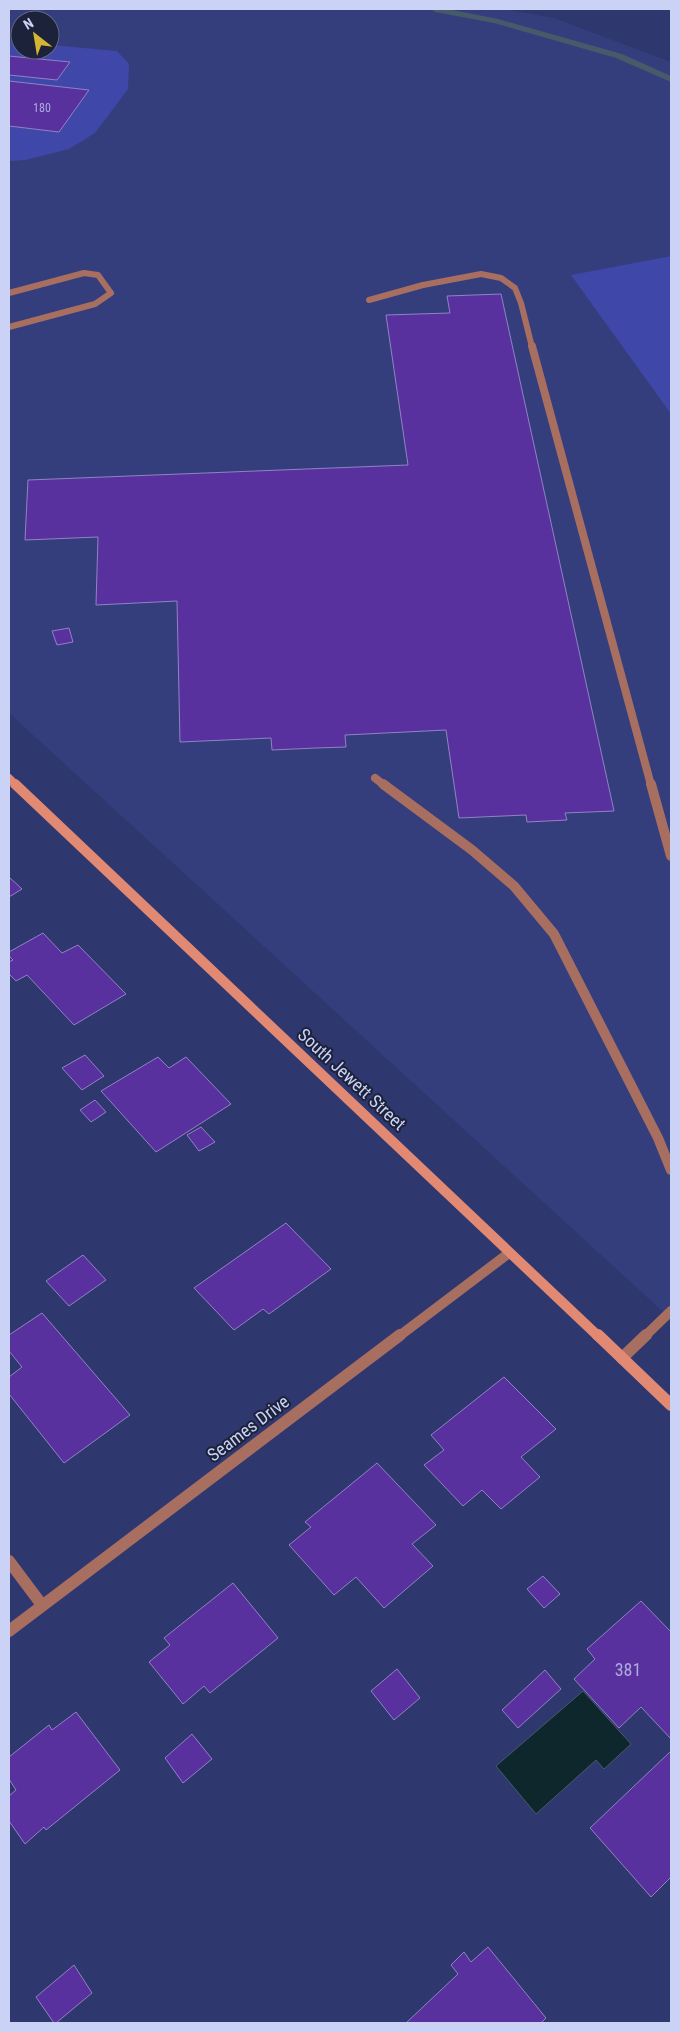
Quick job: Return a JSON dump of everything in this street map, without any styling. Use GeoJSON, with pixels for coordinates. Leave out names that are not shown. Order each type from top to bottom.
{"type":"FeatureCollection","features":[{"type":"Feature","properties":{"kind":"street"},"geometry":{"type":"LineString","coordinates":[[9,293],[84,273],[94,273],[99,275],[111,293],[95,304],[9,326]]}},
{"type":"Feature","properties":{"kind":"street"},"geometry":{"type":"LineString","coordinates":[[369,300],[422,286],[481,274],[501,278],[515,288],[521,303],[540,380],[671,856]]}},
{"type":"Feature","properties":{"kind":"street","name":"South Jewett Street"},"geometry":{"type":"LineString","coordinates":[[9,778],[671,1406]]}},
{"type":"Feature","properties":{"kind":"street"},"geometry":{"type":"LineString","coordinates":[[375,778],[472,850],[514,886],[554,934],[658,1138],[671,1170]]}},
{"type":"Feature","properties":{"kind":"street","name":"Seames Drive"},"geometry":{"type":"LineString","coordinates":[[9,1631],[509,1253]]}},
{"type":"Feature","properties":{"kind":"street"},"geometry":{"type":"LineString","coordinates":[[622,1358],[671,1311]]}},
{"type":"Feature","properties":{"kind":"street"},"geometry":{"type":"LineString","coordinates":[[9,1561],[42,1605]]}},
{"type":"Feature","properties":{"kind":"shaded area"},"geometry":{"type":"Polygon","coordinates":[[[9,9],[503,9],[554,18],[671,62],[671,256],[572,275],[671,414],[671,1319],[9,713],[9,9]]]}},
{"type":"Feature","properties":{"kind":"shaded area"},"geometry":{"type":"Polygon","coordinates":[[[9,41],[10,60],[60,60],[60,46],[117,51],[129,64],[128,89],[95,133],[69,149],[25,160],[9,161],[9,126],[59,132],[88,90],[9,81],[9,41]]]}},
{"type":"Feature","properties":{"kind":"shaded area"},"geometry":{"type":"Polygon","coordinates":[[[671,256],[671,414],[571,275],[671,256]]]}},
{"type":"Feature","properties":{"kind":"shaded area"},"geometry":{"type":"Polygon","coordinates":[[[583,1691],[631,1744],[604,1769],[596,1760],[536,1814],[496,1766],[583,1691]]]}},
{"type":"Feature","properties":{"kind":"building"},"geometry":{"type":"Polygon","coordinates":[[[9,56],[10,60],[70,62],[57,80],[9,75],[9,56]]]}},
{"type":"Feature","properties":{"kind":"building"},"geometry":{"type":"Polygon","coordinates":[[[9,81],[89,90],[59,132],[9,126],[9,81]]]}},
{"type":"Feature","properties":{"kind":"building"},"geometry":{"type":"Polygon","coordinates":[[[501,294],[614,811],[565,813],[567,820],[527,822],[526,815],[459,818],[446,730],[345,735],[346,747],[272,750],[271,738],[180,742],[177,601],[96,605],[98,537],[25,540],[28,480],[408,465],[386,315],[450,313],[447,296],[501,294]]]}},
{"type":"Feature","properties":{"kind":"building"},"geometry":{"type":"Polygon","coordinates":[[[69,628],[73,642],[57,645],[52,631],[69,628]]]}},
{"type":"Feature","properties":{"kind":"building"},"geometry":{"type":"Polygon","coordinates":[[[9,877],[22,889],[9,897],[9,877]]]}},
{"type":"Feature","properties":{"kind":"building"},"geometry":{"type":"Polygon","coordinates":[[[43,933],[62,953],[78,945],[126,994],[74,1025],[27,975],[16,981],[9,974],[9,962],[13,960],[9,956],[9,952],[43,933]]]}},
{"type":"Feature","properties":{"kind":"building"},"geometry":{"type":"Polygon","coordinates":[[[85,1055],[104,1076],[82,1090],[62,1068],[85,1055]]]}},
{"type":"Feature","properties":{"kind":"building"},"geometry":{"type":"Polygon","coordinates":[[[158,1057],[169,1068],[186,1057],[231,1104],[156,1152],[101,1091],[158,1057]]]}},
{"type":"Feature","properties":{"kind":"building"},"geometry":{"type":"Polygon","coordinates":[[[95,1100],[106,1112],[91,1122],[80,1110],[95,1100]]]}},
{"type":"Feature","properties":{"kind":"building"},"geometry":{"type":"Polygon","coordinates":[[[201,1127],[215,1142],[199,1151],[187,1135],[201,1127]]]}},
{"type":"Feature","properties":{"kind":"building"},"geometry":{"type":"Polygon","coordinates":[[[286,1223],[331,1269],[269,1314],[263,1309],[234,1330],[194,1288],[286,1223]]]}},
{"type":"Feature","properties":{"kind":"building"},"geometry":{"type":"Polygon","coordinates":[[[83,1255],[106,1280],[69,1306],[46,1281],[83,1255]]]}},
{"type":"Feature","properties":{"kind":"building"},"geometry":{"type":"Polygon","coordinates":[[[42,1313],[130,1415],[64,1463],[9,1394],[9,1377],[22,1367],[9,1351],[9,1335],[42,1313]]]}},
{"type":"Feature","properties":{"kind":"building"},"geometry":{"type":"Polygon","coordinates":[[[504,1377],[556,1429],[521,1457],[540,1477],[501,1509],[482,1490],[463,1506],[424,1465],[444,1450],[431,1435],[504,1377]]]}},
{"type":"Feature","properties":{"kind":"building"},"geometry":{"type":"Polygon","coordinates":[[[377,1463],[436,1525],[412,1544],[433,1566],[384,1608],[356,1577],[334,1595],[289,1545],[311,1527],[305,1522],[377,1463]]]}},
{"type":"Feature","properties":{"kind":"building"},"geometry":{"type":"Polygon","coordinates":[[[543,1576],[560,1594],[544,1608],[527,1589],[543,1576]]]}},
{"type":"Feature","properties":{"kind":"building"},"geometry":{"type":"Polygon","coordinates":[[[233,1583],[278,1638],[210,1693],[204,1686],[183,1704],[149,1662],[170,1645],[164,1638],[233,1583]]]}},
{"type":"Feature","properties":{"kind":"building"},"geometry":{"type":"Polygon","coordinates":[[[641,1601],[671,1632],[671,1739],[641,1707],[619,1728],[574,1679],[595,1659],[587,1649],[641,1601]]]}},
{"type":"Feature","properties":{"kind":"building"},"geometry":{"type":"Polygon","coordinates":[[[397,1669],[420,1698],[394,1720],[371,1691],[397,1669]]]}},
{"type":"Feature","properties":{"kind":"building"},"geometry":{"type":"Polygon","coordinates":[[[545,1670],[561,1689],[518,1728],[502,1710],[545,1670]]]}},
{"type":"Feature","properties":{"kind":"building"},"geometry":{"type":"Polygon","coordinates":[[[76,1712],[120,1770],[46,1830],[44,1827],[25,1844],[9,1821],[9,1796],[16,1790],[9,1779],[9,1757],[49,1725],[52,1730],[76,1712]]]}},
{"type":"Feature","properties":{"kind":"building"},"geometry":{"type":"Polygon","coordinates":[[[192,1734],[212,1759],[183,1783],[165,1758],[192,1734]]]}},
{"type":"Feature","properties":{"kind":"building"},"geometry":{"type":"Polygon","coordinates":[[[671,1751],[671,1877],[651,1897],[590,1828],[671,1751]]]}},
{"type":"Feature","properties":{"kind":"building"},"geometry":{"type":"Polygon","coordinates":[[[488,1947],[546,2018],[541,2023],[406,2023],[458,1974],[451,1965],[464,1952],[471,1962],[488,1947]]]}},
{"type":"Feature","properties":{"kind":"building"},"geometry":{"type":"Polygon","coordinates":[[[74,1965],[92,1993],[54,2023],[36,1997],[74,1965]]]}},
{"type":"Feature","properties":{"kind":"waterway"},"geometry":{"type":"LineString","coordinates":[[435,9],[495,21],[619,56],[671,79]]}}]}
